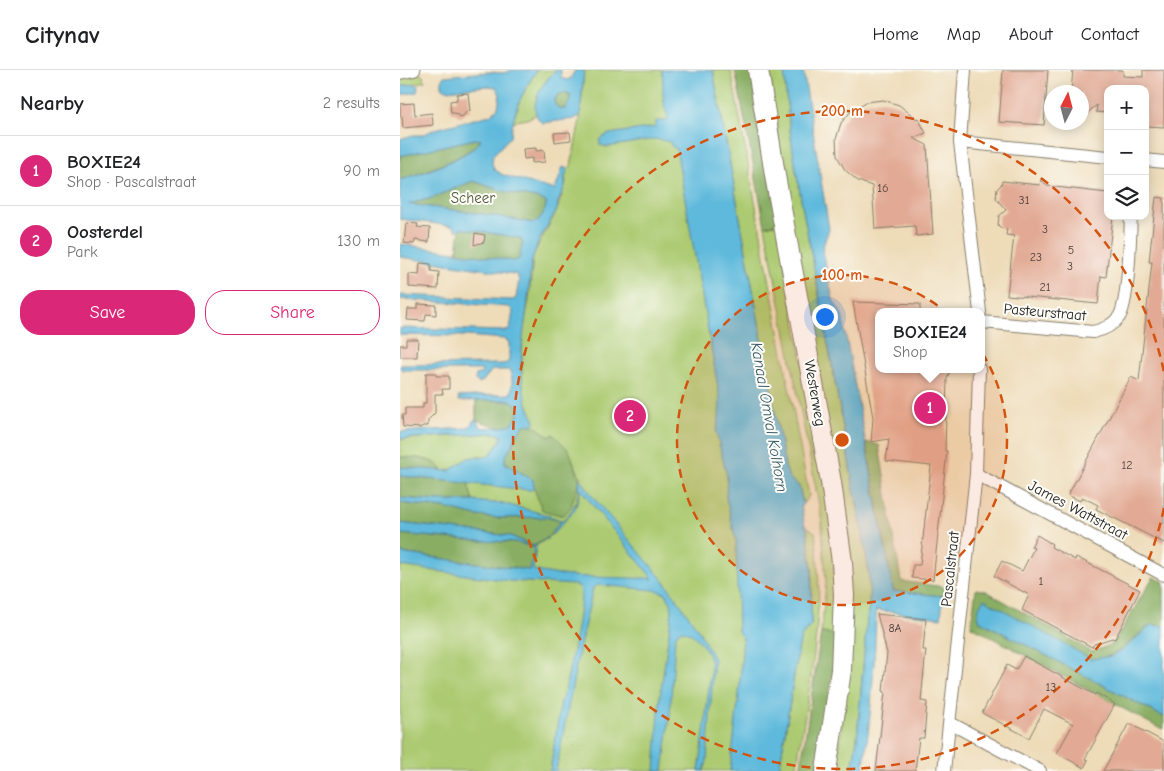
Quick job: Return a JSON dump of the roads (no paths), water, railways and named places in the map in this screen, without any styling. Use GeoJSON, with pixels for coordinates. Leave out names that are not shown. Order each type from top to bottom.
{"type":"FeatureCollection","features":[{"type":"Feature","properties":{"kind":"main road","name":"Westerweg"},"geometry":{"type":"LineString","coordinates":[[758,70],[776,181],[831,482],[842,562],[844,596],[842,662],[826,771]]}},
{"type":"Feature","properties":{"kind":"main road","name":"Westerweg"},"geometry":{"type":"LineString","coordinates":[[764,70],[765,107]]}},
{"type":"Feature","properties":{"kind":"street"},"geometry":{"type":"LineString","coordinates":[[400,73],[414,70]]}},
{"type":"Feature","properties":{"kind":"street"},"geometry":{"type":"LineString","coordinates":[[965,70],[960,142],[980,308]]}},
{"type":"Feature","properties":{"kind":"street"},"geometry":{"type":"LineString","coordinates":[[960,142],[1104,157]]}},
{"type":"Feature","properties":{"kind":"street"},"geometry":{"type":"LineString","coordinates":[[1149,160],[1164,162]]}},
{"type":"Feature","properties":{"kind":"street","name":"Pasteurstraat"},"geometry":{"type":"LineString","coordinates":[[985,322],[1093,332],[1103,330],[1119,316],[1123,308],[1126,294],[1131,220]]}},
{"type":"Feature","properties":{"kind":"street","name":"Pascalstraat"},"geometry":{"type":"LineString","coordinates":[[944,771],[976,474],[979,373]]}},
{"type":"Feature","properties":{"kind":"street","name":"James Wattstraat"},"geometry":{"type":"LineString","coordinates":[[976,474],[1164,575]]}},
{"type":"Feature","properties":{"kind":"street"},"geometry":{"type":"LineString","coordinates":[[950,723],[1040,771]]}},
{"type":"Feature","properties":{"kind":"water"},"geometry":{"type":"Polygon","coordinates":[[[512,70],[537,70],[520,102],[514,118],[511,136],[493,155],[492,163],[494,169],[503,175],[555,190],[563,167],[568,169],[565,176],[565,186],[558,202],[557,210],[538,243],[530,271],[521,361],[524,391],[535,421],[533,425],[526,424],[522,427],[505,458],[505,463],[533,480],[534,486],[532,490],[400,476],[400,467],[449,471],[468,458],[489,456],[501,441],[502,436],[495,433],[400,439],[400,432],[468,428],[475,419],[482,428],[502,427],[512,424],[518,416],[517,405],[510,400],[459,401],[458,397],[510,394],[512,382],[509,370],[492,370],[479,383],[475,380],[476,375],[482,373],[482,370],[403,370],[400,368],[401,365],[502,364],[507,363],[509,360],[509,342],[504,339],[467,336],[400,335],[400,328],[510,330],[513,311],[509,307],[400,299],[400,295],[513,300],[516,298],[519,280],[517,275],[400,257],[400,244],[515,261],[519,259],[523,243],[520,238],[460,228],[457,231],[453,226],[400,219],[400,180],[456,159],[467,153],[481,140],[475,139],[400,156],[400,139],[413,135],[422,135],[435,129],[490,115],[498,108],[500,94],[496,87],[487,86],[446,90],[442,87],[444,76],[489,72],[504,73],[512,70]],[[473,181],[429,199],[409,204],[533,223],[538,220],[545,208],[546,202],[540,199],[502,191],[473,181]]]}},
{"type":"Feature","properties":{"kind":"water"},"geometry":{"type":"Polygon","coordinates":[[[556,70],[561,70],[561,78],[567,80],[571,78],[575,70],[584,70],[580,116],[574,119],[542,123],[537,117],[535,110],[538,95],[546,81],[556,70]],[[558,94],[554,101],[555,105],[560,109],[565,109],[571,100],[570,95],[558,94]]]}},
{"type":"Feature","properties":{"kind":"water","name":"Kanaal Omval Kolhorn"},"geometry":{"type":"Polygon","coordinates":[[[662,70],[713,70],[785,466],[789,478],[799,486],[803,504],[801,506],[805,526],[807,527],[812,569],[811,625],[801,637],[779,771],[730,771],[743,638],[738,632],[736,541],[726,498],[727,476],[716,432],[720,399],[676,148],[672,147],[670,142],[655,139],[607,147],[600,145],[600,140],[609,134],[655,127],[656,121],[666,121],[668,117],[664,100],[662,70]]]}},
{"type":"Feature","properties":{"kind":"water"},"geometry":{"type":"Polygon","coordinates":[[[784,70],[803,70],[829,229],[822,249],[833,300],[842,315],[893,591],[943,596],[941,618],[876,610],[872,691],[863,771],[852,771],[857,739],[869,603],[868,567],[791,141],[784,70]]]}},
{"type":"Feature","properties":{"kind":"water"},"geometry":{"type":"Polygon","coordinates":[[[416,84],[418,86],[417,92],[400,95],[400,86],[416,84]]]}},
{"type":"Feature","properties":{"kind":"water"},"geometry":{"type":"Polygon","coordinates":[[[579,479],[582,481],[592,496],[664,581],[698,629],[714,659],[707,761],[704,771],[699,771],[711,663],[702,645],[694,636],[684,631],[679,631],[675,638],[670,715],[663,771],[655,771],[660,696],[672,611],[671,603],[665,593],[654,590],[598,585],[593,588],[556,771],[550,771],[561,701],[565,691],[578,620],[580,587],[575,585],[510,581],[400,566],[400,553],[529,570],[534,554],[533,547],[542,542],[536,546],[533,570],[545,573],[581,577],[653,579],[581,489],[575,509],[555,532],[549,536],[561,521],[546,517],[498,518],[477,516],[444,508],[400,503],[400,498],[505,504],[548,515],[563,521],[576,502],[579,491],[579,479]]]}},
{"type":"Feature","properties":{"kind":"water"},"geometry":{"type":"Polygon","coordinates":[[[400,523],[511,536],[533,547],[515,542],[400,534],[400,523]]]}},
{"type":"Feature","properties":{"kind":"water"},"geometry":{"type":"Polygon","coordinates":[[[984,599],[1091,659],[1112,656],[1124,649],[1151,625],[1164,626],[1164,717],[980,621],[978,610],[984,599]]]}},
{"type":"Feature","properties":{"kind":"place","name":"BOXIE24"},"geometry":{"type":"Point","coordinates":[930,408]}},
{"type":"Feature","properties":{"kind":"place","name":"Oosterdel"},"geometry":{"type":"Point","coordinates":[630,416]}},
{"type":"Feature","properties":{"kind":"park label","name":"Scheer"},"geometry":{"type":"Point","coordinates":[473,198]}}]}
